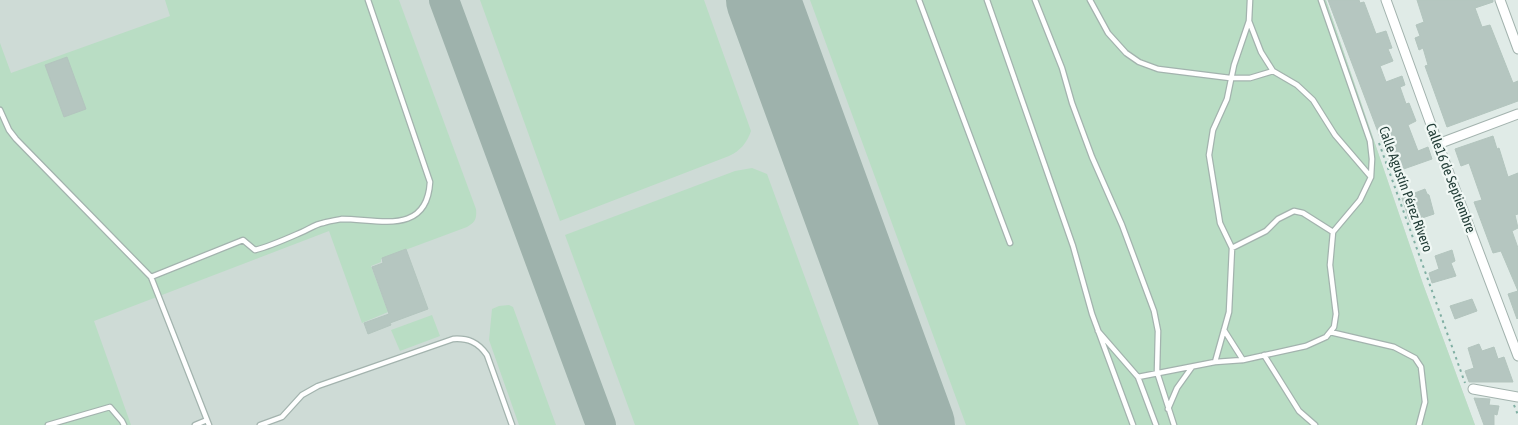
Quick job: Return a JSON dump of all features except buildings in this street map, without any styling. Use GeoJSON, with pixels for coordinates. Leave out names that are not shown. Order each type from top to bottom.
{"type":"FeatureCollection","features":[{"type":"Feature","properties":{"kind":"street","name":"Calle16 de Septiembre"},"geometry":{"type":"LineString","coordinates":[[1386,0],[1518,355]]}},
{"type":"Feature","properties":{"kind":"street"},"geometry":{"type":"LineString","coordinates":[[1500,0],[1518,48]]}},
{"type":"Feature","properties":{"kind":"street"},"geometry":{"type":"LineString","coordinates":[[1438,144],[1518,114]]}},
{"type":"Feature","properties":{"kind":"street"},"geometry":{"type":"LineString","coordinates":[[1469,387],[1518,397]]}},
{"type":"Feature","properties":{"kind":"street"},"geometry":{"type":"LineString","coordinates":[[1499,394],[1518,388]]}},
{"type":"Feature","properties":{"kind":"lane"},"geometry":{"type":"LineString","coordinates":[[151,277],[243,240],[255,250],[265,248],[320,223],[341,219],[387,223],[410,218],[423,210],[429,194],[430,182],[368,0]]}},
{"type":"Feature","properties":{"kind":"lane"},"geometry":{"type":"LineString","coordinates":[[918,0],[1010,244]]}},
{"type":"Feature","properties":{"kind":"lane"},"geometry":{"type":"LineString","coordinates":[[987,0],[1073,246],[1092,314],[1133,425]]}},
{"type":"Feature","properties":{"kind":"lane"},"geometry":{"type":"LineString","coordinates":[[1035,0],[1062,68],[1072,104],[1092,157],[1122,225],[1154,310],[1158,331],[1157,372],[1174,425]]}},
{"type":"Feature","properties":{"kind":"lane"},"geometry":{"type":"LineString","coordinates":[[1090,0],[1108,33],[1126,53],[1139,62],[1158,69],[1230,78],[1250,78],[1273,71]]}},
{"type":"Feature","properties":{"kind":"lane"},"geometry":{"type":"LineString","coordinates":[[1215,362],[1229,312],[1232,248],[1220,223],[1209,155],[1213,130],[1227,99],[1230,78],[1249,21],[1250,0]]}},
{"type":"Feature","properties":{"kind":"lane"},"geometry":{"type":"LineString","coordinates":[[1138,377],[1215,362],[1243,360],[1306,346],[1326,337],[1334,328],[1336,314],[1330,265],[1334,232],[1360,200],[1371,177],[1372,159],[1370,141],[1321,0]]}},
{"type":"Feature","properties":{"kind":"lane"},"geometry":{"type":"LineString","coordinates":[[1249,21],[1261,52],[1273,71],[1297,85],[1313,100],[1335,134],[1371,177]]}},
{"type":"Feature","properties":{"kind":"lane"},"geometry":{"type":"LineString","coordinates":[[0,110],[9,130],[16,139],[151,277],[208,422],[195,425]]}},
{"type":"Feature","properties":{"kind":"lane"},"geometry":{"type":"LineString","coordinates":[[1232,248],[1266,231],[1278,219],[1294,212],[1303,213],[1334,232]]}},
{"type":"Feature","properties":{"kind":"lane"},"geometry":{"type":"LineString","coordinates":[[1224,330],[1243,360]]}},
{"type":"Feature","properties":{"kind":"lane"},"geometry":{"type":"LineString","coordinates":[[1098,331],[1138,377],[1156,425]]}},
{"type":"Feature","properties":{"kind":"lane"},"geometry":{"type":"LineString","coordinates":[[1330,332],[1394,347],[1415,358],[1421,367],[1425,402],[1419,425]]}},
{"type":"Feature","properties":{"kind":"lane"},"geometry":{"type":"LineString","coordinates":[[260,425],[282,417],[302,395],[318,386],[453,338],[474,342],[488,355],[512,425]]}},
{"type":"Feature","properties":{"kind":"lane"},"geometry":{"type":"LineString","coordinates":[[1264,355],[1299,411],[1315,425]]}},
{"type":"Feature","properties":{"kind":"lane"},"geometry":{"type":"LineString","coordinates":[[1168,409],[1177,388],[1192,367]]}},
{"type":"Feature","properties":{"kind":"lane"},"geometry":{"type":"LineString","coordinates":[[48,425],[110,407],[124,425]]}},
{"type":"Feature","properties":{"kind":"path","name":"Calle Agustín Pérez Rivero"},"geometry":{"type":"LineString","coordinates":[[1378,141],[1469,387]]}},
{"type":"Feature","properties":{"kind":"shaded area"},"geometry":{"type":"Polygon","coordinates":[[[0,0],[1326,0],[1423,284],[1475,425],[0,425],[0,0]]]}},
{"type":"Feature","properties":{"kind":"green space"},"geometry":{"type":"Polygon","coordinates":[[[165,0],[399,0],[476,209],[476,218],[467,227],[381,259],[381,262],[371,266],[388,312],[362,323],[329,231],[94,321],[131,425],[0,425],[0,43],[11,73],[170,16],[165,0]]]}},
{"type":"Feature","properties":{"kind":"green space"},"geometry":{"type":"Polygon","coordinates":[[[480,0],[704,0],[751,131],[747,139],[737,152],[729,156],[560,221],[480,0]]]}},
{"type":"Feature","properties":{"kind":"green space"},"geometry":{"type":"Polygon","coordinates":[[[810,0],[1326,0],[1423,284],[1475,425],[966,425],[810,0]]]}},
{"type":"Feature","properties":{"kind":"green space"},"geometry":{"type":"Polygon","coordinates":[[[752,168],[767,174],[859,425],[635,425],[565,235],[735,171],[752,168]]]}},
{"type":"Feature","properties":{"kind":"green space"},"geometry":{"type":"Polygon","coordinates":[[[509,305],[513,307],[556,425],[519,425],[489,340],[492,309],[509,305]]]}},
{"type":"Feature","properties":{"kind":"green space"},"geometry":{"type":"Polygon","coordinates":[[[432,315],[440,336],[400,351],[391,330],[432,315]]]}},
{"type":"Feature","properties":{"kind":"taxiway"},"geometry":{"type":"LineString","coordinates":[[444,0],[601,425]]}},
{"type":"Feature","properties":{"kind":"taxiway"},"geometry":{"type":"LineString","coordinates":[[911,404],[917,425]]}},
{"type":"Feature","properties":{"kind":"runway"},"geometry":{"type":"LineString","coordinates":[[763,0],[918,425]]}}]}
